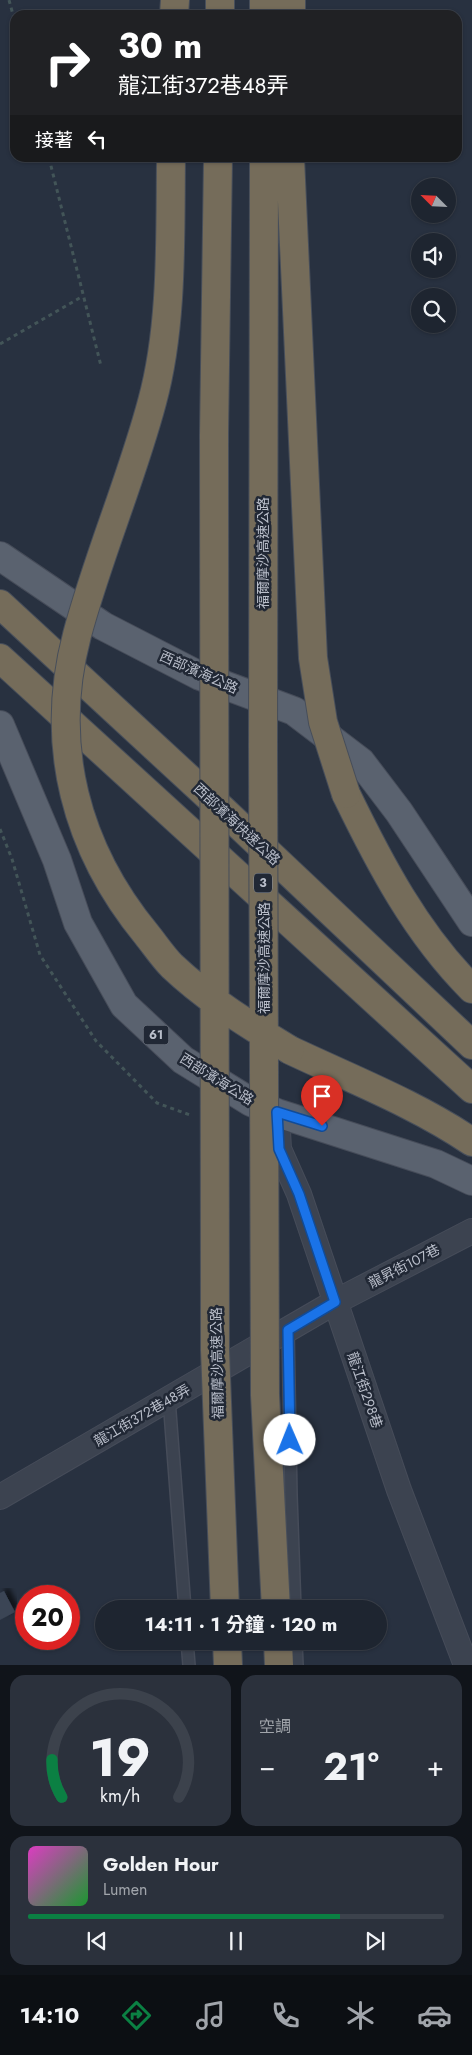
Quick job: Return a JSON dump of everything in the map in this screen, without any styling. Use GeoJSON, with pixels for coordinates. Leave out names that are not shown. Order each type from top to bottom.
{"type":"FeatureCollection","features":[{"type":"Feature","properties":{"kind":"highway"},"geometry":{"type":"LineString","coordinates":[[171,162],[169,259],[164,335],[153,400],[76,637],[65,701],[68,760],[76,808],[94,852],[113,890],[136,922],[171,965],[221,1008],[290,1050],[398,1100],[456,1131],[472,1142]]}},
{"type":"Feature","properties":{"kind":"highway","name":"福爾摩沙高速公路"},"geometry":{"type":"LineString","coordinates":[[218,162],[214,435],[215,1350],[225,1600]]}},
{"type":"Feature","properties":{"kind":"highway","name":"福爾摩沙高速公路"},"geometry":{"type":"LineString","coordinates":[[264,162],[265,1395],[276,1600]]}},
{"type":"Feature","properties":{"kind":"highway"},"geometry":{"type":"LineString","coordinates":[[290,162],[313,658],[323,722],[346,794],[379,862],[417,923],[472,989]]}},
{"type":"Feature","properties":{"kind":"highway","name":"西部濱海快速公路"},"geometry":{"type":"LineString","coordinates":[[0,604],[472,1045]]}},
{"type":"Feature","properties":{"kind":"highway"},"geometry":{"type":"LineString","coordinates":[[0,658],[472,1089]]}},
{"type":"Feature","properties":{"kind":"highway"},"geometry":{"type":"LineString","coordinates":[[227,1650],[228,1665]]}},
{"type":"Feature","properties":{"kind":"highway"},"geometry":{"type":"LineString","coordinates":[[278,1650],[279,1665]]}},
{"type":"Feature","properties":{"kind":"main road","name":"西部濱海公路"},"geometry":{"type":"LineString","coordinates":[[0,556],[103,626],[200,676],[294,711],[361,762],[399,812],[472,922]]}},
{"type":"Feature","properties":{"kind":"main road","name":"西部濱海公路"},"geometry":{"type":"LineString","coordinates":[[0,725],[57,860],[78,923],[124,1005],[183,1060],[251,1102],[436,1164],[472,1180]]}},
{"type":"Feature","properties":{"kind":"street","name":"龍江街298巷"},"geometry":{"type":"LineString","coordinates":[[277,1112],[279,1149],[299,1194],[399,1490],[466,1665]]}},
{"type":"Feature","properties":{"kind":"street","name":"龍昇街107巷"},"geometry":{"type":"LineString","coordinates":[[335,1302],[472,1231]]}},
{"type":"Feature","properties":{"kind":"street","name":"龍江街372巷48弄"},"geometry":{"type":"LineString","coordinates":[[0,1497],[335,1302]]}},
{"type":"Feature","properties":{"kind":"lane"},"geometry":{"type":"LineString","coordinates":[[288,1330],[295,1600]]}},
{"type":"Feature","properties":{"kind":"lane"},"geometry":{"type":"LineString","coordinates":[[169,1398],[183,1600]]}},
{"type":"Feature","properties":{"kind":"lane"},"geometry":{"type":"LineString","coordinates":[[188,1650],[189,1665]]}},
{"type":"Feature","properties":{"kind":"lane"},"geometry":{"type":"LineString","coordinates":[[296,1650],[297,1665]]}},
{"type":"Feature","properties":{"kind":"path"},"geometry":{"type":"LineString","coordinates":[[50,162],[101,366]]}},
{"type":"Feature","properties":{"kind":"path"},"geometry":{"type":"LineString","coordinates":[[0,344],[83,296]]}},
{"type":"Feature","properties":{"kind":"building"},"geometry":{"type":"Polygon","coordinates":[[[4,1591],[15,1612],[0,1620],[0,1593],[4,1591]]]}},
{"type":"Feature","properties":{"kind":"route"},"geometry":{"type":"LineString","coordinates":[[290,1440],[288,1330],[335,1302],[299,1194],[279,1149],[277,1112],[322,1126]]}}]}
